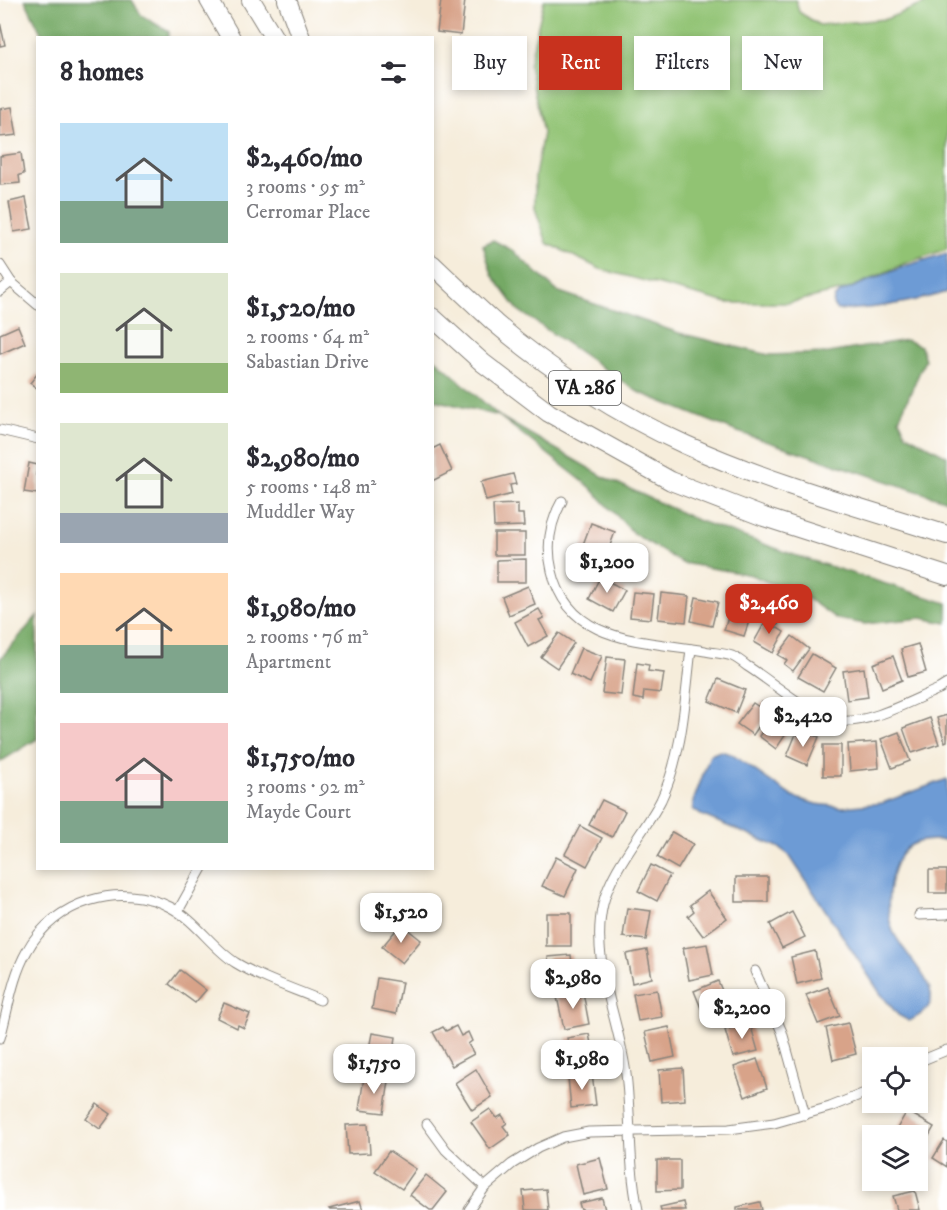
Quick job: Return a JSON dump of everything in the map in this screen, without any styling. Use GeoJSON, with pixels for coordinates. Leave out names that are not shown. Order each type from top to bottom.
{"type":"FeatureCollection","features":[{"type":"Feature","properties":{"kind":"highway"},"geometry":{"type":"LineString","coordinates":[[209,0],[230,36]]}},
{"type":"Feature","properties":{"kind":"highway"},"geometry":{"type":"LineString","coordinates":[[251,0],[273,36]]}},
{"type":"Feature","properties":{"kind":"highway"},"geometry":{"type":"LineString","coordinates":[[287,0],[300,36]]}},
{"type":"Feature","properties":{"kind":"highway","name":"VA 286"},"geometry":{"type":"LineString","coordinates":[[434,266],[496,323],[544,361],[616,409],[684,445],[760,475],[947,536]]}},
{"type":"Feature","properties":{"kind":"highway","name":"VA 286"},"geometry":{"type":"LineString","coordinates":[[434,319],[483,363],[549,414],[671,481],[764,516],[947,576]]}},
{"type":"Feature","properties":{"kind":"street"},"geometry":{"type":"LineString","coordinates":[[0,266],[11,282],[36,303]]}},
{"type":"Feature","properties":{"kind":"street"},"geometry":{"type":"LineString","coordinates":[[0,291],[11,282]]}},
{"type":"Feature","properties":{"kind":"street"},"geometry":{"type":"LineString","coordinates":[[0,430],[36,439]]}},
{"type":"Feature","properties":{"kind":"street"},"geometry":{"type":"LineString","coordinates":[[562,501],[552,519],[550,562],[554,582],[564,601],[580,619],[602,632],[625,639],[732,656],[821,716],[839,721],[855,721],[870,717],[947,684]]}},
{"type":"Feature","properties":{"kind":"street"},"geometry":{"type":"LineString","coordinates":[[638,1210],[632,1180],[627,1082],[600,956],[599,929],[604,902],[615,876],[661,800],[674,767],[691,648]]}},
{"type":"Feature","properties":{"kind":"street"},"geometry":{"type":"LineString","coordinates":[[178,911],[201,870]]}},
{"type":"Feature","properties":{"kind":"street"},"geometry":{"type":"LineString","coordinates":[[0,1038],[15,982],[27,950],[41,931],[63,912],[92,900],[121,896],[147,899],[178,911],[234,962],[254,974],[320,1000]]}},
{"type":"Feature","properties":{"kind":"street"},"geometry":{"type":"LineString","coordinates":[[919,915],[947,914]]}},
{"type":"Feature","properties":{"kind":"street"},"geometry":{"type":"LineString","coordinates":[[756,971],[782,1032],[805,1115]]}},
{"type":"Feature","properties":{"kind":"street"},"geometry":{"type":"LineString","coordinates":[[928,1058],[947,1050]]}},
{"type":"Feature","properties":{"kind":"street"},"geometry":{"type":"LineString","coordinates":[[469,1210],[484,1187],[512,1164],[538,1148],[563,1137],[589,1132],[729,1129],[774,1123],[805,1115],[862,1094]]}},
{"type":"Feature","properties":{"kind":"street"},"geometry":{"type":"LineString","coordinates":[[427,1124],[446,1150],[484,1187]]}},
{"type":"Feature","properties":{"kind":"green space"},"geometry":{"type":"Polygon","coordinates":[[[25,0],[132,0],[141,15],[169,32],[168,36],[43,36],[25,0]]]}},
{"type":"Feature","properties":{"kind":"green space"},"geometry":{"type":"Polygon","coordinates":[[[544,0],[796,0],[799,12],[819,25],[886,19],[934,0],[947,0],[947,249],[906,263],[848,289],[789,303],[727,303],[600,269],[547,243],[535,208],[535,176],[543,133],[529,65],[544,0]]]}},
{"type":"Feature","properties":{"kind":"green space"},"geometry":{"type":"Polygon","coordinates":[[[493,240],[512,250],[557,291],[679,333],[769,355],[828,353],[906,340],[921,346],[925,360],[899,419],[906,434],[947,456],[947,501],[735,431],[638,392],[518,310],[492,275],[483,245],[493,240]]]}},
{"type":"Feature","properties":{"kind":"green space"},"geometry":{"type":"Polygon","coordinates":[[[434,358],[499,416],[435,400],[434,358]]]}},
{"type":"Feature","properties":{"kind":"green space"},"geometry":{"type":"Polygon","coordinates":[[[499,416],[604,477],[697,520],[797,556],[947,603],[947,623],[921,618],[865,624],[837,619],[808,599],[751,575],[682,563],[634,534],[590,487],[499,416]]]}},
{"type":"Feature","properties":{"kind":"green space"},"geometry":{"type":"Polygon","coordinates":[[[36,617],[36,740],[0,762],[0,659],[36,617]]]}},
{"type":"Feature","properties":{"kind":"water"},"geometry":{"type":"Polygon","coordinates":[[[947,253],[947,292],[879,307],[837,310],[833,305],[834,298],[841,292],[905,266],[947,253]]]}},
{"type":"Feature","properties":{"kind":"water"},"geometry":{"type":"Polygon","coordinates":[[[720,751],[731,754],[793,797],[816,804],[842,807],[882,803],[947,779],[947,840],[922,841],[906,849],[899,858],[890,882],[889,910],[893,931],[931,991],[929,1006],[917,1017],[909,1021],[898,1015],[880,993],[789,855],[778,847],[701,815],[693,809],[693,802],[710,755],[720,751]]]}},
{"type":"Feature","properties":{"kind":"building"},"geometry":{"type":"Polygon","coordinates":[[[441,0],[465,0],[461,35],[437,32],[441,0]]]}},
{"type":"Feature","properties":{"kind":"building"},"geometry":{"type":"Polygon","coordinates":[[[0,22],[5,45],[0,46],[0,22]]]}},
{"type":"Feature","properties":{"kind":"building"},"geometry":{"type":"Polygon","coordinates":[[[12,107],[17,135],[0,137],[0,109],[12,107]]]}},
{"type":"Feature","properties":{"kind":"building"},"geometry":{"type":"Polygon","coordinates":[[[21,153],[24,174],[19,175],[20,183],[0,185],[0,156],[21,153]]]}},
{"type":"Feature","properties":{"kind":"building"},"geometry":{"type":"Polygon","coordinates":[[[26,198],[32,229],[14,232],[9,202],[26,198]]]}},
{"type":"Feature","properties":{"kind":"building"},"geometry":{"type":"Polygon","coordinates":[[[18,326],[25,343],[0,354],[0,334],[18,326]]]}},
{"type":"Feature","properties":{"kind":"building"},"geometry":{"type":"Polygon","coordinates":[[[36,376],[36,388],[30,383],[36,376]]]}},
{"type":"Feature","properties":{"kind":"building"},"geometry":{"type":"Polygon","coordinates":[[[440,445],[452,471],[434,480],[434,448],[440,445]]]}},
{"type":"Feature","properties":{"kind":"building"},"geometry":{"type":"Polygon","coordinates":[[[29,463],[36,465],[36,494],[24,492],[29,463]]]}},
{"type":"Feature","properties":{"kind":"building"},"geometry":{"type":"Polygon","coordinates":[[[513,474],[516,484],[510,485],[512,494],[486,501],[481,482],[513,474]]]}},
{"type":"Feature","properties":{"kind":"building"},"geometry":{"type":"Polygon","coordinates":[[[518,504],[518,514],[523,514],[524,526],[494,527],[493,505],[518,504]]]}},
{"type":"Feature","properties":{"kind":"building"},"geometry":{"type":"Polygon","coordinates":[[[591,523],[615,532],[605,559],[581,550],[591,523]]]}},
{"type":"Feature","properties":{"kind":"building"},"geometry":{"type":"Polygon","coordinates":[[[494,533],[525,533],[525,555],[494,555],[494,533]]]}},
{"type":"Feature","properties":{"kind":"building"},"geometry":{"type":"Polygon","coordinates":[[[526,559],[526,582],[497,582],[497,560],[526,559]]]}},
{"type":"Feature","properties":{"kind":"building"},"geometry":{"type":"Polygon","coordinates":[[[600,577],[625,590],[613,612],[589,599],[600,577]]]}},
{"type":"Feature","properties":{"kind":"building"},"geometry":{"type":"Polygon","coordinates":[[[528,586],[535,604],[509,615],[502,597],[528,586]]]}},
{"type":"Feature","properties":{"kind":"building"},"geometry":{"type":"Polygon","coordinates":[[[633,592],[654,594],[651,619],[630,617],[633,592]]]}},
{"type":"Feature","properties":{"kind":"building"},"geometry":{"type":"Polygon","coordinates":[[[661,593],[689,596],[686,622],[658,619],[661,593]]]}},
{"type":"Feature","properties":{"kind":"building"},"geometry":{"type":"Polygon","coordinates":[[[696,597],[718,602],[712,626],[691,621],[696,597]]]}},
{"type":"Feature","properties":{"kind":"building"},"geometry":{"type":"Polygon","coordinates":[[[733,602],[744,605],[743,610],[752,612],[744,636],[724,630],[733,602]]]}},
{"type":"Feature","properties":{"kind":"building"},"geometry":{"type":"Polygon","coordinates":[[[539,609],[544,618],[539,620],[548,636],[528,647],[515,622],[539,609]]]}},
{"type":"Feature","properties":{"kind":"building"},"geometry":{"type":"Polygon","coordinates":[[[768,617],[779,623],[776,627],[784,632],[773,653],[754,642],[768,617]]]}},
{"type":"Feature","properties":{"kind":"building"},"geometry":{"type":"Polygon","coordinates":[[[559,633],[574,643],[557,668],[541,657],[559,633]]]}},
{"type":"Feature","properties":{"kind":"building"},"geometry":{"type":"Polygon","coordinates":[[[792,636],[809,649],[793,671],[784,664],[787,660],[778,655],[792,636]]]}},
{"type":"Feature","properties":{"kind":"building"},"geometry":{"type":"Polygon","coordinates":[[[918,644],[926,672],[908,677],[901,649],[918,644]]]}},
{"type":"Feature","properties":{"kind":"building"},"geometry":{"type":"Polygon","coordinates":[[[581,648],[602,656],[590,683],[570,674],[581,648]]]}},
{"type":"Feature","properties":{"kind":"building"},"geometry":{"type":"Polygon","coordinates":[[[812,654],[836,668],[823,691],[798,677],[812,654]]]}},
{"type":"Feature","properties":{"kind":"building"},"geometry":{"type":"Polygon","coordinates":[[[893,656],[902,680],[882,688],[873,664],[893,656]]]}},
{"type":"Feature","properties":{"kind":"building"},"geometry":{"type":"Polygon","coordinates":[[[607,657],[625,659],[621,695],[602,693],[607,657]]]}},
{"type":"Feature","properties":{"kind":"building"},"geometry":{"type":"Polygon","coordinates":[[[637,663],[649,665],[648,671],[664,673],[661,693],[644,691],[643,700],[633,698],[637,663]]]}},
{"type":"Feature","properties":{"kind":"building"},"geometry":{"type":"Polygon","coordinates":[[[864,668],[868,697],[847,700],[843,671],[864,668]]]}},
{"type":"Feature","properties":{"kind":"building"},"geometry":{"type":"Polygon","coordinates":[[[718,679],[745,690],[736,713],[709,701],[718,679]]]}},
{"type":"Feature","properties":{"kind":"building"},"geometry":{"type":"Polygon","coordinates":[[[762,702],[771,709],[753,735],[737,724],[753,703],[759,707],[762,702]]]}},
{"type":"Feature","properties":{"kind":"building"},"geometry":{"type":"Polygon","coordinates":[[[775,713],[792,725],[776,749],[759,736],[775,713]]]}},
{"type":"Feature","properties":{"kind":"building"},"geometry":{"type":"Polygon","coordinates":[[[947,715],[947,741],[945,742],[937,718],[947,715]]]}},
{"type":"Feature","properties":{"kind":"building"},"geometry":{"type":"Polygon","coordinates":[[[930,718],[939,744],[912,753],[903,728],[930,718]]]}},
{"type":"Feature","properties":{"kind":"building"},"geometry":{"type":"Polygon","coordinates":[[[899,732],[910,761],[892,768],[881,739],[899,732]]]}},
{"type":"Feature","properties":{"kind":"building"},"geometry":{"type":"Polygon","coordinates":[[[810,733],[819,737],[807,765],[787,756],[796,734],[807,738],[810,733]]]}},
{"type":"Feature","properties":{"kind":"building"},"geometry":{"type":"Polygon","coordinates":[[[877,742],[879,768],[850,771],[848,744],[877,742]]]}},
{"type":"Feature","properties":{"kind":"building"},"geometry":{"type":"Polygon","coordinates":[[[823,745],[841,745],[841,776],[823,776],[823,745]]]}},
{"type":"Feature","properties":{"kind":"building"},"geometry":{"type":"Polygon","coordinates":[[[602,800],[625,811],[612,837],[589,825],[602,800]]]}},
{"type":"Feature","properties":{"kind":"building"},"geometry":{"type":"Polygon","coordinates":[[[580,826],[602,838],[587,866],[565,854],[580,826]]]}},
{"type":"Feature","properties":{"kind":"building"},"geometry":{"type":"Polygon","coordinates":[[[672,832],[693,844],[678,869],[657,857],[672,832]]]}},
{"type":"Feature","properties":{"kind":"building"},"geometry":{"type":"Polygon","coordinates":[[[556,857],[578,868],[565,896],[542,886],[556,857]]]}},
{"type":"Feature","properties":{"kind":"building"},"geometry":{"type":"Polygon","coordinates":[[[651,865],[670,875],[657,901],[638,891],[651,865]]]}},
{"type":"Feature","properties":{"kind":"building"},"geometry":{"type":"Polygon","coordinates":[[[929,870],[947,870],[947,893],[929,893],[929,870]]]}},
{"type":"Feature","properties":{"kind":"building"},"geometry":{"type":"Polygon","coordinates":[[[736,877],[768,877],[768,902],[736,902],[736,877]]]}},
{"type":"Feature","properties":{"kind":"building"},"geometry":{"type":"Polygon","coordinates":[[[708,891],[727,918],[703,936],[688,916],[694,911],[690,905],[708,891]]]}},
{"type":"Feature","properties":{"kind":"building"},"geometry":{"type":"Polygon","coordinates":[[[627,908],[651,911],[646,940],[623,937],[627,908]]]}},
{"type":"Feature","properties":{"kind":"building"},"geometry":{"type":"Polygon","coordinates":[[[792,912],[805,937],[782,948],[770,924],[792,912]]]}},
{"type":"Feature","properties":{"kind":"building"},"geometry":{"type":"Polygon","coordinates":[[[546,913],[571,913],[571,946],[546,946],[546,913]]]}},
{"type":"Feature","properties":{"kind":"building"},"geometry":{"type":"Polygon","coordinates":[[[401,924],[421,940],[402,963],[382,947],[401,924]]]}},
{"type":"Feature","properties":{"kind":"building"},"geometry":{"type":"Polygon","coordinates":[[[707,944],[713,975],[689,980],[683,948],[707,944]]]}},
{"type":"Feature","properties":{"kind":"building"},"geometry":{"type":"Polygon","coordinates":[[[647,950],[652,978],[632,983],[626,954],[647,950]]]}},
{"type":"Feature","properties":{"kind":"building"},"geometry":{"type":"Polygon","coordinates":[[[815,951],[821,978],[797,984],[791,957],[815,951]]]}},
{"type":"Feature","properties":{"kind":"building"},"geometry":{"type":"Polygon","coordinates":[[[571,955],[573,974],[577,974],[578,985],[551,988],[548,957],[571,955]]]}},
{"type":"Feature","properties":{"kind":"building"},"geometry":{"type":"Polygon","coordinates":[[[180,970],[206,990],[195,1003],[169,984],[180,970]]]}},
{"type":"Feature","properties":{"kind":"building"},"geometry":{"type":"Polygon","coordinates":[[[377,978],[402,982],[396,1014],[372,1009],[377,978]]]}},
{"type":"Feature","properties":{"kind":"building"},"geometry":{"type":"Polygon","coordinates":[[[718,981],[730,1010],[706,1020],[694,991],[718,981]]]}},
{"type":"Feature","properties":{"kind":"building"},"geometry":{"type":"Polygon","coordinates":[[[828,987],[840,1016],[818,1024],[806,995],[828,987]]]}},
{"type":"Feature","properties":{"kind":"building"},"geometry":{"type":"Polygon","coordinates":[[[657,990],[662,1017],[638,1021],[633,994],[657,990]]]}},
{"type":"Feature","properties":{"kind":"building"},"geometry":{"type":"Polygon","coordinates":[[[583,992],[589,1024],[564,1029],[557,997],[583,992]]]}},
{"type":"Feature","properties":{"kind":"building"},"geometry":{"type":"Polygon","coordinates":[[[224,1003],[250,1014],[244,1028],[238,1025],[237,1028],[217,1018],[224,1003]]]}},
{"type":"Feature","properties":{"kind":"building"},"geometry":{"type":"Polygon","coordinates":[[[750,1023],[758,1051],[733,1057],[725,1030],[750,1023]]]}},
{"type":"Feature","properties":{"kind":"building"},"geometry":{"type":"Polygon","coordinates":[[[848,1023],[856,1054],[833,1060],[826,1028],[848,1023]]]}},
{"type":"Feature","properties":{"kind":"building"},"geometry":{"type":"Polygon","coordinates":[[[456,1026],[461,1036],[468,1032],[472,1041],[468,1044],[474,1054],[452,1066],[433,1032],[443,1027],[446,1031],[456,1026]]]}},
{"type":"Feature","properties":{"kind":"building"},"geometry":{"type":"Polygon","coordinates":[[[669,1027],[675,1057],[652,1062],[645,1032],[669,1027]]]}},
{"type":"Feature","properties":{"kind":"building"},"geometry":{"type":"Polygon","coordinates":[[[372,1033],[396,1037],[391,1069],[366,1065],[372,1033]]]}},
{"type":"Feature","properties":{"kind":"building"},"geometry":{"type":"Polygon","coordinates":[[[589,1034],[595,1063],[572,1068],[567,1038],[589,1034]]]}},
{"type":"Feature","properties":{"kind":"building"},"geometry":{"type":"Polygon","coordinates":[[[757,1059],[767,1088],[745,1097],[734,1067],[757,1059]]]}},
{"type":"Feature","properties":{"kind":"building"},"geometry":{"type":"Polygon","coordinates":[[[683,1068],[685,1100],[661,1102],[659,1070],[683,1068]]]}},
{"type":"Feature","properties":{"kind":"building"},"geometry":{"type":"Polygon","coordinates":[[[476,1069],[492,1097],[472,1110],[455,1083],[476,1069]]]}},
{"type":"Feature","properties":{"kind":"building"},"geometry":{"type":"Polygon","coordinates":[[[592,1074],[596,1105],[571,1108],[568,1077],[592,1074]]]}},
{"type":"Feature","properties":{"kind":"building"},"geometry":{"type":"Polygon","coordinates":[[[364,1077],[389,1081],[384,1113],[359,1110],[364,1077]]]}},
{"type":"Feature","properties":{"kind":"building"},"geometry":{"type":"Polygon","coordinates":[[[97,1104],[111,1114],[100,1129],[86,1119],[97,1104]]]}},
{"type":"Feature","properties":{"kind":"building"},"geometry":{"type":"Polygon","coordinates":[[[490,1109],[497,1118],[502,1115],[507,1123],[503,1126],[510,1135],[490,1149],[471,1122],[490,1109]]]}},
{"type":"Feature","properties":{"kind":"building"},"geometry":{"type":"Polygon","coordinates":[[[906,1113],[910,1113],[934,1127],[928,1138],[928,1125],[899,1125],[906,1113]]]}},
{"type":"Feature","properties":{"kind":"building"},"geometry":{"type":"Polygon","coordinates":[[[368,1124],[370,1153],[348,1154],[346,1125],[368,1124]]]}},
{"type":"Feature","properties":{"kind":"building"},"geometry":{"type":"Polygon","coordinates":[[[944,1140],[947,1142],[947,1167],[933,1158],[944,1140]]]}},
{"type":"Feature","properties":{"kind":"building"},"geometry":{"type":"Polygon","coordinates":[[[389,1151],[416,1169],[402,1189],[375,1171],[389,1151]]]}},
{"type":"Feature","properties":{"kind":"building"},"geometry":{"type":"Polygon","coordinates":[[[600,1158],[608,1189],[583,1195],[576,1164],[600,1158]]]}},
{"type":"Feature","properties":{"kind":"building"},"geometry":{"type":"Polygon","coordinates":[[[657,1160],[680,1160],[680,1190],[657,1191],[657,1160]]]}},
{"type":"Feature","properties":{"kind":"building"},"geometry":{"type":"Polygon","coordinates":[[[426,1175],[447,1192],[433,1210],[410,1195],[426,1175]]]}},
{"type":"Feature","properties":{"kind":"building"},"geometry":{"type":"Polygon","coordinates":[[[546,1189],[548,1210],[525,1210],[523,1191],[546,1189]]]}},
{"type":"Feature","properties":{"kind":"building"},"geometry":{"type":"Polygon","coordinates":[[[915,1191],[920,1210],[897,1210],[893,1196],[915,1191]]]}},
{"type":"Feature","properties":{"kind":"building"},"geometry":{"type":"Polygon","coordinates":[[[602,1198],[605,1210],[581,1210],[579,1203],[602,1198]]]}},
{"type":"Feature","properties":{"kind":"building"},"geometry":{"type":"Polygon","coordinates":[[[360,1201],[363,1210],[329,1209],[360,1201]]]}},
{"type":"Feature","properties":{"kind":"building"},"geometry":{"type":"Polygon","coordinates":[[[683,1202],[685,1210],[661,1210],[660,1207],[683,1202]]]}},
{"type":"Feature","properties":{"kind":"building"},"geometry":{"type":"Polygon","coordinates":[[[760,1202],[762,1210],[737,1210],[737,1207],[760,1202]]]}}]}
